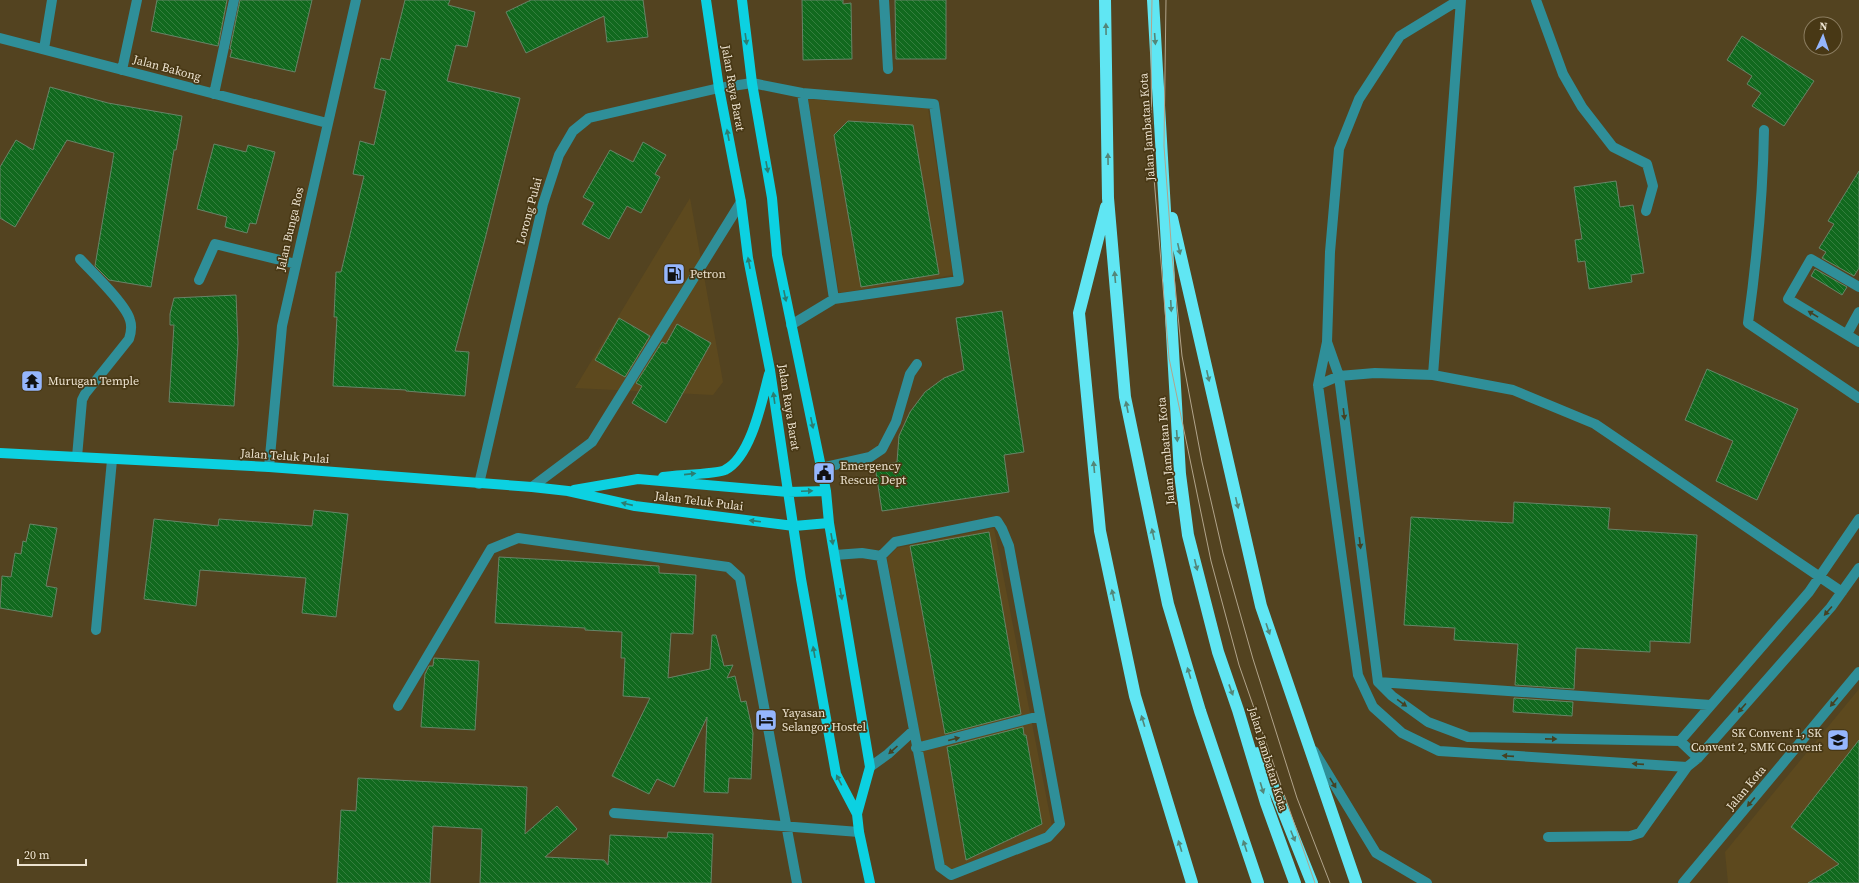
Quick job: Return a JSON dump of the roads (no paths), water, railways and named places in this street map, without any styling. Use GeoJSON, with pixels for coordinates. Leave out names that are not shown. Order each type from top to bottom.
{"type":"FeatureCollection","features":[{"type":"Feature","properties":{"kind":"highway"},"geometry":{"type":"LineString","coordinates":[[1105,0],[1108,198],[1125,397],[1168,604],[1200,711],[1258,883]]}},
{"type":"Feature","properties":{"kind":"highway","name":"Jalan Jambatan Kota"},"geometry":{"type":"LineString","coordinates":[[1153,0],[1177,427],[1188,535],[1214,637],[1266,803],[1295,883]]}},
{"type":"Feature","properties":{"kind":"highway"},"geometry":{"type":"LineString","coordinates":[[1164,184],[1261,606],[1356,883]]}},
{"type":"Feature","properties":{"kind":"highway"},"geometry":{"type":"LineString","coordinates":[[1108,198],[1079,313],[1100,531],[1135,696],[1192,883]]}},
{"type":"Feature","properties":{"kind":"highway"},"geometry":{"type":"LineString","coordinates":[[1238,710],[1278,798],[1312,883]]}},
{"type":"Feature","properties":{"kind":"main road","name":"Jalan Raya Barat"},"geometry":{"type":"LineString","coordinates":[[706,0],[719,88],[741,202],[748,258],[770,370],[801,579],[836,774],[857,814]]}},
{"type":"Feature","properties":{"kind":"main road","name":"Jalan Raya Barat"},"geometry":{"type":"LineString","coordinates":[[742,0],[752,83],[772,198],[777,255],[826,490],[834,555],[870,767],[857,814],[858,832],[870,883]]}},
{"type":"Feature","properties":{"kind":"main road"},"geometry":{"type":"LineString","coordinates":[[638,479],[725,470],[740,456],[750,438],[770,370]]}},
{"type":"Feature","properties":{"kind":"main road","name":"Jalan Teluk Pulai"},"geometry":{"type":"LineString","coordinates":[[0,453],[269,467],[532,487],[568,491],[635,506],[794,526],[829,523]]}},
{"type":"Feature","properties":{"kind":"main road","name":"Jalan Teluk Pulai"},"geometry":{"type":"LineString","coordinates":[[568,491],[638,479],[788,492],[826,490]]}},
{"type":"Feature","properties":{"kind":"street"},"geometry":{"type":"LineString","coordinates":[[44,50],[52,0]]}},
{"type":"Feature","properties":{"kind":"street"},"geometry":{"type":"LineString","coordinates":[[122,70],[137,0]]}},
{"type":"Feature","properties":{"kind":"street"},"geometry":{"type":"LineString","coordinates":[[214,94],[234,0]]}},
{"type":"Feature","properties":{"kind":"street","name":"Jalan Bunga Ros"},"geometry":{"type":"LineString","coordinates":[[269,467],[282,326],[356,0]]}},
{"type":"Feature","properties":{"kind":"street"},"geometry":{"type":"LineString","coordinates":[[884,0],[888,69]]}},
{"type":"Feature","properties":{"kind":"street"},"geometry":{"type":"LineString","coordinates":[[1460,0],[1400,36],[1359,99],[1339,149],[1330,252],[1327,342],[1318,385],[1358,675],[1373,707],[1402,733],[1439,751],[1687,767]]}},
{"type":"Feature","properties":{"kind":"street"},"geometry":{"type":"LineString","coordinates":[[1433,375],[1460,0]]}},
{"type":"Feature","properties":{"kind":"street"},"geometry":{"type":"LineString","coordinates":[[1536,0],[1563,74],[1582,107],[1613,147],[1647,164],[1653,186],[1646,211]]}},
{"type":"Feature","properties":{"kind":"street","name":"Jalan Bakong"},"geometry":{"type":"LineString","coordinates":[[0,38],[327,123]]}},
{"type":"Feature","properties":{"kind":"street","name":"Lorong Pulai"},"geometry":{"type":"LineString","coordinates":[[479,484],[543,204],[558,155],[573,131],[589,118],[719,88],[752,83],[802,93],[934,104],[959,281],[834,300]]}},
{"type":"Feature","properties":{"kind":"street"},"geometry":{"type":"LineString","coordinates":[[791,324],[834,300],[802,93]]}},
{"type":"Feature","properties":{"kind":"street"},"geometry":{"type":"LineString","coordinates":[[1764,130],[1763,188],[1758,246],[1748,323],[1859,397]]}},
{"type":"Feature","properties":{"kind":"street"},"geometry":{"type":"LineString","coordinates":[[532,487],[592,442],[741,202]]}},
{"type":"Feature","properties":{"kind":"street"},"geometry":{"type":"LineString","coordinates":[[199,280],[215,244],[296,264]]}},
{"type":"Feature","properties":{"kind":"street"},"geometry":{"type":"LineString","coordinates":[[1859,287],[1811,258],[1788,299],[1859,342]]}},
{"type":"Feature","properties":{"kind":"street"},"geometry":{"type":"LineString","coordinates":[[77,457],[82,400],[129,339],[131,330],[130,320],[125,308],[80,259]]}},
{"type":"Feature","properties":{"kind":"street"},"geometry":{"type":"LineString","coordinates":[[1847,334],[1859,312]]}},
{"type":"Feature","properties":{"kind":"street"},"geometry":{"type":"LineString","coordinates":[[1327,342],[1339,376],[1378,682],[1392,696],[1428,722],[1468,737],[1680,741],[1698,758]]}},
{"type":"Feature","properties":{"kind":"street"},"geometry":{"type":"LineString","coordinates":[[821,468],[870,457],[882,449],[896,422],[910,374],[917,364]]}},
{"type":"Feature","properties":{"kind":"street"},"geometry":{"type":"LineString","coordinates":[[1318,385],[1339,376],[1375,372],[1433,375],[1513,390],[1595,424],[1842,592]]}},
{"type":"Feature","properties":{"kind":"street"},"geometry":{"type":"LineString","coordinates":[[96,630],[112,460]]}},
{"type":"Feature","properties":{"kind":"street"},"geometry":{"type":"LineString","coordinates":[[1680,741],[1808,592],[1820,577],[1859,519]]}},
{"type":"Feature","properties":{"kind":"street"},"geometry":{"type":"LineString","coordinates":[[997,521],[1002,529],[1009,546],[1060,824],[1048,837],[951,875],[940,867],[916,748],[881,556],[895,542],[997,521]]}},
{"type":"Feature","properties":{"kind":"street"},"geometry":{"type":"LineString","coordinates":[[398,706],[491,549],[518,538],[728,566],[740,578],[786,828],[798,883]]}},
{"type":"Feature","properties":{"kind":"street"},"geometry":{"type":"LineString","coordinates":[[834,555],[862,553],[881,556]]}},
{"type":"Feature","properties":{"kind":"street"},"geometry":{"type":"LineString","coordinates":[[1548,837],[1630,836],[1640,833],[1687,767],[1698,758],[1831,607],[1859,568]]}},
{"type":"Feature","properties":{"kind":"street","name":"Jalan Kota"},"geometry":{"type":"LineString","coordinates":[[1683,883],[1859,672]]}},
{"type":"Feature","properties":{"kind":"street"},"geometry":{"type":"LineString","coordinates":[[1378,682],[1711,704]]}},
{"type":"Feature","properties":{"kind":"street"},"geometry":{"type":"LineString","coordinates":[[916,748],[1040,716]]}},
{"type":"Feature","properties":{"kind":"street"},"geometry":{"type":"LineString","coordinates":[[870,767],[888,754],[913,731]]}},
{"type":"Feature","properties":{"kind":"street"},"geometry":{"type":"LineString","coordinates":[[1306,738],[1376,853],[1427,883]]}},
{"type":"Feature","properties":{"kind":"street"},"geometry":{"type":"LineString","coordinates":[[614,813],[786,828],[858,832]]}},
{"type":"Feature","properties":{"kind":"tram line"},"geometry":{"type":"LineString","coordinates":[[1152,0],[1152,154],[1169,358],[1211,561],[1239,665],[1315,883]]}},
{"type":"Feature","properties":{"kind":"tram line"},"geometry":{"type":"LineString","coordinates":[[1166,0],[1164,146],[1172,255],[1182,356],[1202,462],[1223,553],[1253,659],[1297,798],[1330,883]]}},
{"type":"Feature","properties":{"kind":"place","name":"Petron"},"geometry":{"type":"Point","coordinates":[674,274]}},
{"type":"Feature","properties":{"kind":"place","name":"Murugan Temple"},"geometry":{"type":"Point","coordinates":[32,381]}},
{"type":"Feature","properties":{"kind":"place","name":"Emergency Rescue Dept"},"geometry":{"type":"Point","coordinates":[824,473]}},
{"type":"Feature","properties":{"kind":"place","name":"Yayasan Selangor Hostel"},"geometry":{"type":"Point","coordinates":[766,720]}},
{"type":"Feature","properties":{"kind":"place","name":"SK Convent 1, SK Convent 2, SMK Convent"},"geometry":{"type":"Point","coordinates":[1838,740]}}]}
